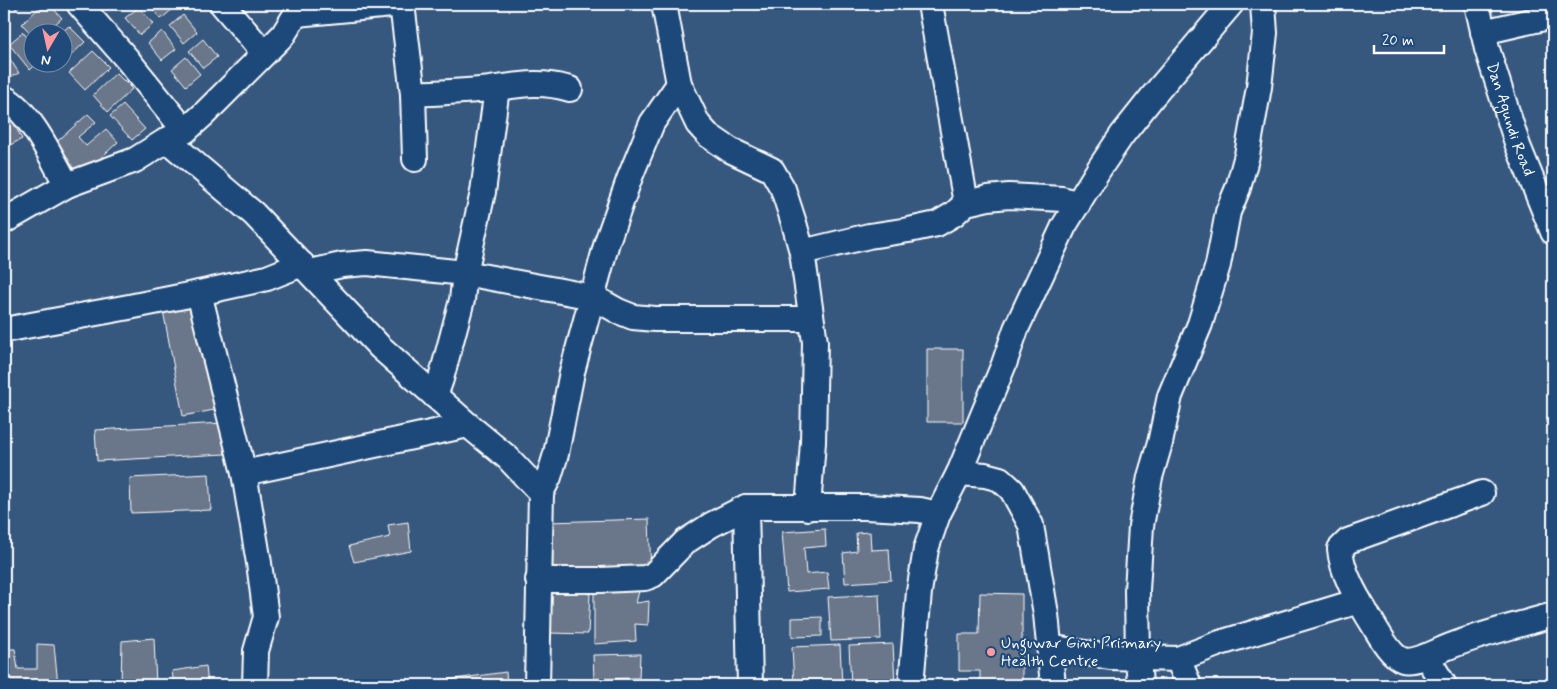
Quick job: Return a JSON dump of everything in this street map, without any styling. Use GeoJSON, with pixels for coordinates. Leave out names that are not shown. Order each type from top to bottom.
{"type":"FeatureCollection","features":[{"type":"Feature","properties":{"kind":"street"},"geometry":{"type":"LineString","coordinates":[[79,4],[127,60],[176,135],[380,347],[508,458],[541,493]]}},
{"type":"Feature","properties":{"kind":"street"},"geometry":{"type":"LineString","coordinates":[[222,4],[264,53]]}},
{"type":"Feature","properties":{"kind":"street"},"geometry":{"type":"LineString","coordinates":[[4,221],[67,185],[135,160],[176,135],[203,115],[283,35],[297,9],[402,4],[413,94],[415,159]]}},
{"type":"Feature","properties":{"kind":"street"},"geometry":{"type":"LineString","coordinates":[[664,4],[679,84],[698,124],[708,135],[730,150],[772,170],[783,188],[802,252],[815,342],[813,442],[808,508]]}},
{"type":"Feature","properties":{"kind":"street"},"geometry":{"type":"LineString","coordinates":[[930,4],[966,203]]}},
{"type":"Feature","properties":{"kind":"street"},"geometry":{"type":"LineString","coordinates":[[911,685],[919,592],[926,549],[938,514],[960,473],[1004,364],[1016,329],[1064,226],[1122,135],[1152,96],[1231,4]]}},
{"type":"Feature","properties":{"kind":"street"},"geometry":{"type":"LineString","coordinates":[[1140,685],[1137,590],[1140,536],[1150,477],[1160,443],[1170,396],[1200,324],[1218,265],[1228,212],[1238,188],[1247,156],[1259,87],[1265,33],[1263,4]]}},
{"type":"Feature","properties":{"kind":"street","name":"Dan Agundi Road"},"geometry":{"type":"LineString","coordinates":[[1477,4],[1487,49],[1518,146],[1553,232]]}},
{"type":"Feature","properties":{"kind":"street"},"geometry":{"type":"LineString","coordinates":[[1483,32],[1553,16]]}},
{"type":"Feature","properties":{"kind":"street"},"geometry":{"type":"LineString","coordinates":[[413,94],[497,88],[529,83],[554,84],[570,89]]}},
{"type":"Feature","properties":{"kind":"street"},"geometry":{"type":"LineString","coordinates":[[537,685],[541,493],[549,477],[556,454],[572,372],[607,242],[652,123],[679,84]]}},
{"type":"Feature","properties":{"kind":"street"},"geometry":{"type":"LineString","coordinates":[[435,396],[462,300],[465,273],[482,192],[497,88]]}},
{"type":"Feature","properties":{"kind":"street"},"geometry":{"type":"LineString","coordinates":[[4,98],[22,113],[41,138],[67,185]]}},
{"type":"Feature","properties":{"kind":"street"},"geometry":{"type":"LineString","coordinates":[[802,252],[869,236],[937,224],[954,214],[966,203],[988,198],[1010,196],[1062,199],[1078,204]]}},
{"type":"Feature","properties":{"kind":"street"},"geometry":{"type":"LineString","coordinates":[[4,330],[199,293],[306,268],[367,263],[465,273],[593,297],[618,311],[634,317],[655,319],[812,320]]}},
{"type":"Feature","properties":{"kind":"street"},"geometry":{"type":"LineString","coordinates":[[199,293],[244,473],[259,563],[266,617],[256,651],[255,685]]}},
{"type":"Feature","properties":{"kind":"street"},"geometry":{"type":"LineString","coordinates":[[244,473],[468,425]]}},
{"type":"Feature","properties":{"kind":"street"},"geometry":{"type":"LineString","coordinates":[[960,473],[985,475],[1000,479],[1012,490],[1028,518],[1031,525],[1046,614],[1053,685]]}},
{"type":"Feature","properties":{"kind":"street"},"geometry":{"type":"LineString","coordinates":[[1482,493],[1348,541],[1340,549],[1341,562],[1359,601],[1392,653],[1404,660],[1410,661],[1468,638],[1553,615]]}},
{"type":"Feature","properties":{"kind":"street"},"geometry":{"type":"LineString","coordinates":[[538,580],[601,580],[644,578],[653,575],[685,542],[746,507],[866,507],[920,510],[938,514]]}},
{"type":"Feature","properties":{"kind":"street"},"geometry":{"type":"LineString","coordinates":[[746,507],[750,685]]}},
{"type":"Feature","properties":{"kind":"street"},"geometry":{"type":"LineString","coordinates":[[1049,647],[1110,657],[1178,659],[1220,643],[1359,601]]}},
{"type":"Feature","properties":{"kind":"street"},"geometry":{"type":"LineString","coordinates":[[1426,656],[1444,685]]}},
{"type":"Feature","properties":{"kind":"street"},"geometry":{"type":"LineString","coordinates":[[1178,659],[1189,685]]}},
{"type":"Feature","properties":{"kind":"building"},"geometry":{"type":"Polygon","coordinates":[[[11,4],[22,4],[16,9],[11,4]]]}},
{"type":"Feature","properties":{"kind":"building"},"geometry":{"type":"Polygon","coordinates":[[[43,4],[49,4],[62,18],[57,22],[24,22],[43,4]]]}},
{"type":"Feature","properties":{"kind":"building"},"geometry":{"type":"Polygon","coordinates":[[[148,4],[172,4],[175,7],[161,19],[148,4]]]}},
{"type":"Feature","properties":{"kind":"building"},"geometry":{"type":"Polygon","coordinates":[[[139,7],[153,24],[140,35],[125,18],[139,7]]]}},
{"type":"Feature","properties":{"kind":"building"},"geometry":{"type":"Polygon","coordinates":[[[183,15],[197,32],[184,43],[170,26],[183,15]]]}},
{"type":"Feature","properties":{"kind":"building"},"geometry":{"type":"Polygon","coordinates":[[[72,29],[85,42],[72,54],[72,29]]]}},
{"type":"Feature","properties":{"kind":"building"},"geometry":{"type":"Polygon","coordinates":[[[162,31],[176,49],[162,60],[148,43],[162,31]]]}},
{"type":"Feature","properties":{"kind":"building"},"geometry":{"type":"Polygon","coordinates":[[[22,33],[22,60],[9,44],[22,33]]]}},
{"type":"Feature","properties":{"kind":"building"},"geometry":{"type":"Polygon","coordinates":[[[203,39],[217,57],[203,68],[189,51],[203,39]]]}},
{"type":"Feature","properties":{"kind":"building"},"geometry":{"type":"Polygon","coordinates":[[[4,50],[19,73],[4,80],[4,50]]]}},
{"type":"Feature","properties":{"kind":"building"},"geometry":{"type":"Polygon","coordinates":[[[93,51],[109,67],[85,90],[69,73],[93,51]]]}},
{"type":"Feature","properties":{"kind":"building"},"geometry":{"type":"Polygon","coordinates":[[[186,57],[200,74],[186,86],[172,69],[186,57]]]}},
{"type":"Feature","properties":{"kind":"building"},"geometry":{"type":"Polygon","coordinates":[[[116,73],[132,89],[108,112],[93,95],[116,73]]]}},
{"type":"Feature","properties":{"kind":"building"},"geometry":{"type":"Polygon","coordinates":[[[4,105],[22,139],[4,148],[4,105]]]}},
{"type":"Feature","properties":{"kind":"building"},"geometry":{"type":"Polygon","coordinates":[[[123,105],[145,129],[132,140],[110,116],[123,105]]]}},
{"type":"Feature","properties":{"kind":"building"},"geometry":{"type":"Polygon","coordinates":[[[88,114],[96,122],[78,137],[86,146],[106,129],[118,142],[80,177],[52,146],[88,114]]]}},
{"type":"Feature","properties":{"kind":"building"},"geometry":{"type":"Polygon","coordinates":[[[197,298],[219,409],[183,416],[162,305],[197,298]]]}},
{"type":"Feature","properties":{"kind":"building"},"geometry":{"type":"Polygon","coordinates":[[[927,349],[963,349],[963,422],[927,422],[927,349]]]}},
{"type":"Feature","properties":{"kind":"building"},"geometry":{"type":"Polygon","coordinates":[[[223,423],[225,454],[97,461],[95,430],[223,423]]]}},
{"type":"Feature","properties":{"kind":"building"},"geometry":{"type":"Polygon","coordinates":[[[209,474],[211,510],[131,513],[130,478],[209,474]]]}},
{"type":"Feature","properties":{"kind":"building"},"geometry":{"type":"Polygon","coordinates":[[[649,519],[651,575],[550,578],[548,522],[649,519]]]}},
{"type":"Feature","properties":{"kind":"building"},"geometry":{"type":"Polygon","coordinates":[[[408,522],[411,551],[354,562],[349,546],[390,537],[388,525],[408,522]]]}},
{"type":"Feature","properties":{"kind":"building"},"geometry":{"type":"Polygon","coordinates":[[[825,529],[826,546],[804,548],[806,574],[827,572],[829,589],[787,592],[782,532],[825,529]]]}},
{"type":"Feature","properties":{"kind":"building"},"geometry":{"type":"Polygon","coordinates":[[[870,532],[871,550],[889,549],[891,580],[845,583],[843,553],[857,551],[856,533],[870,532]]]}},
{"type":"Feature","properties":{"kind":"building"},"geometry":{"type":"Polygon","coordinates":[[[540,587],[590,594],[588,634],[550,633],[550,644],[538,646],[540,587]]]}},
{"type":"Feature","properties":{"kind":"building"},"geometry":{"type":"Polygon","coordinates":[[[640,587],[636,603],[649,601],[648,625],[635,624],[636,641],[594,644],[594,588],[640,587]]]}},
{"type":"Feature","properties":{"kind":"building","name":"Unguwar Gini Primary Health Centre"},"geometry":{"type":"Polygon","coordinates":[[[980,593],[1022,594],[1022,685],[980,685],[980,671],[959,671],[959,634],[979,634],[980,593]]]}},
{"type":"Feature","properties":{"kind":"building"},"geometry":{"type":"Polygon","coordinates":[[[879,594],[881,639],[831,641],[828,597],[879,594]]]}},
{"type":"Feature","properties":{"kind":"building"},"geometry":{"type":"Polygon","coordinates":[[[822,617],[822,636],[792,637],[792,618],[822,617]]]}},
{"type":"Feature","properties":{"kind":"building"},"geometry":{"type":"Polygon","coordinates":[[[154,638],[156,685],[121,685],[122,641],[154,638]]]}},
{"type":"Feature","properties":{"kind":"building"},"geometry":{"type":"Polygon","coordinates":[[[37,644],[54,645],[58,685],[4,685],[4,649],[15,649],[18,669],[37,669],[37,644]]]}},
{"type":"Feature","properties":{"kind":"building"},"geometry":{"type":"Polygon","coordinates":[[[893,644],[895,685],[851,685],[849,646],[893,644]]]}},
{"type":"Feature","properties":{"kind":"building"},"geometry":{"type":"Polygon","coordinates":[[[840,645],[842,685],[794,685],[792,647],[840,645]]]}},
{"type":"Feature","properties":{"kind":"building"},"geometry":{"type":"Polygon","coordinates":[[[640,654],[639,678],[594,679],[593,655],[640,654]]]}},
{"type":"Feature","properties":{"kind":"building"},"geometry":{"type":"Polygon","coordinates":[[[206,666],[208,685],[174,685],[172,671],[206,666]]]}},
{"type":"Feature","properties":{"kind":"building"},"geometry":{"type":"Polygon","coordinates":[[[506,672],[507,685],[448,685],[447,680],[506,672]]]}},
{"type":"Feature","properties":{"kind":"building"},"geometry":{"type":"Polygon","coordinates":[[[621,682],[621,685],[567,684],[621,682]]]}},
{"type":"Feature","properties":{"kind":"building"},"geometry":{"type":"Polygon","coordinates":[[[336,683],[337,685],[323,685],[323,684],[336,683]]]}},
{"type":"Feature","properties":{"kind":"place","name":"Unguwar Gini Primary Health Centre"},"geometry":{"type":"Point","coordinates":[991,652]}}]}
